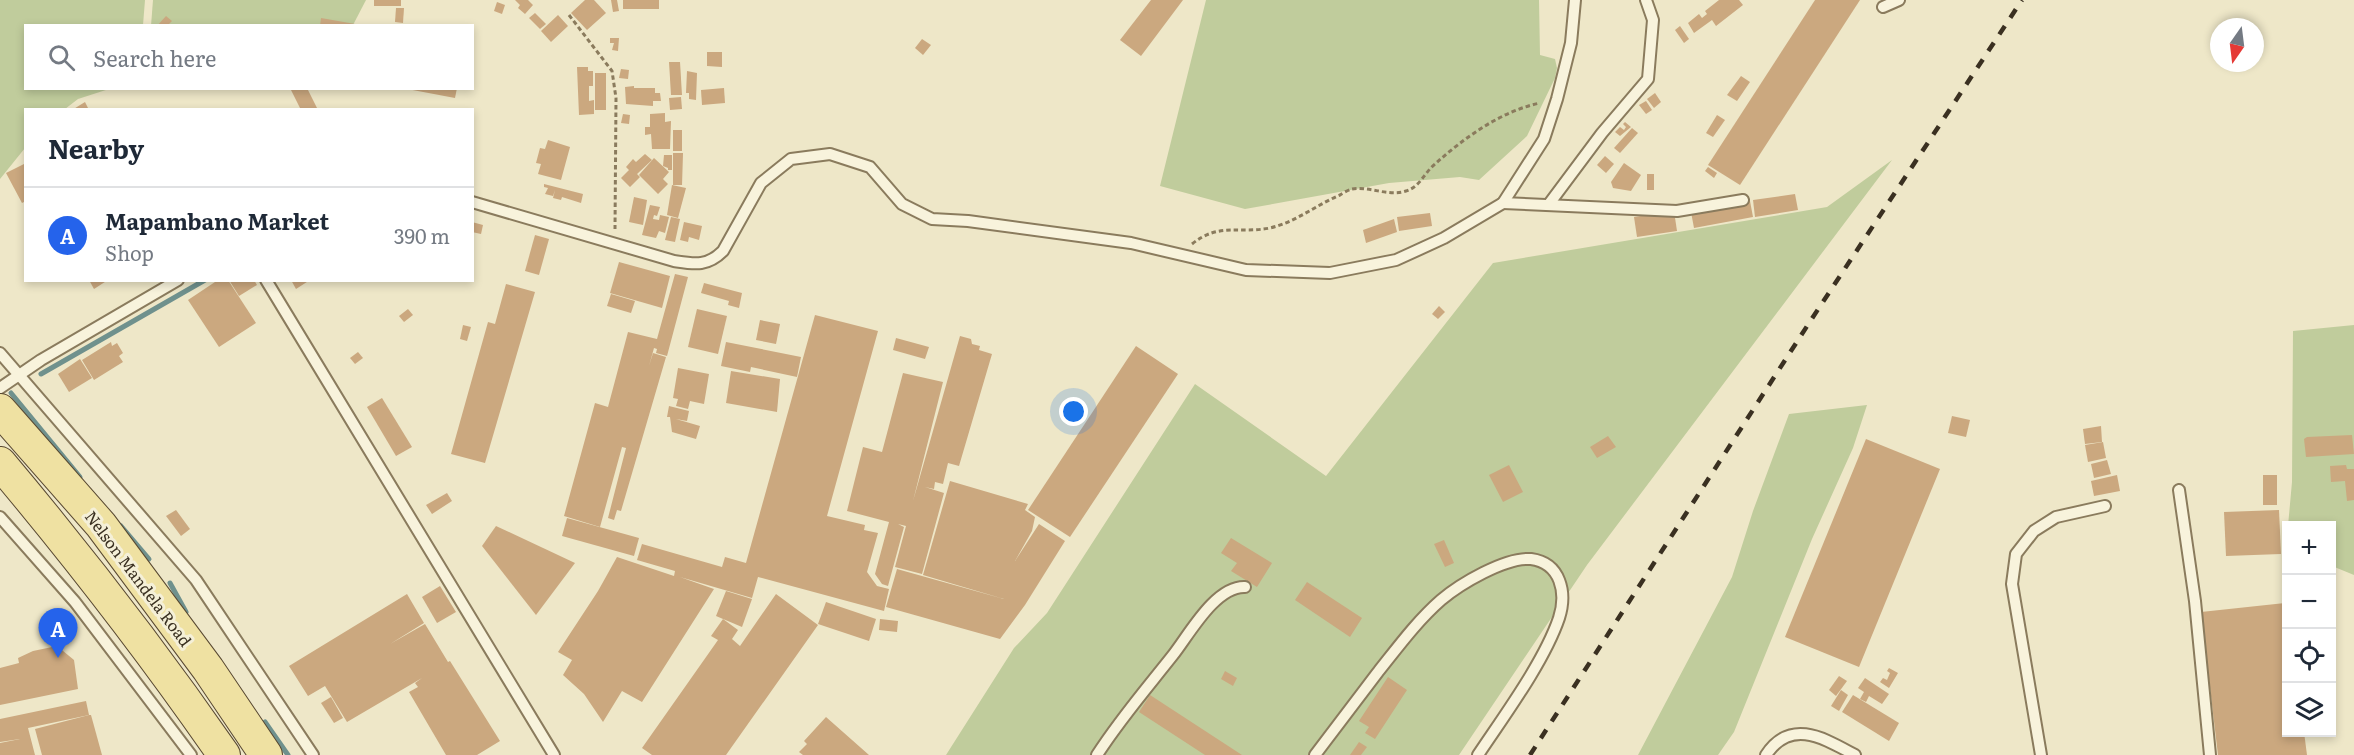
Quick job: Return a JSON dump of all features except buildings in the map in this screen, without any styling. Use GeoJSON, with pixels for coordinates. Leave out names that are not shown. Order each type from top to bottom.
{"type":"FeatureCollection","features":[{"type":"Feature","properties":{"kind":"main road","name":"Nelson Mandela Road"},"geometry":{"type":"LineString","coordinates":[[0,410],[101,525],[208,669],[266,755]]}},
{"type":"Feature","properties":{"kind":"main road"},"geometry":{"type":"LineString","coordinates":[[0,463],[65,540],[180,691],[224,755]]}},
{"type":"Feature","properties":{"kind":"lane"},"geometry":{"type":"LineString","coordinates":[[474,203],[674,261],[699,265],[714,260],[723,251],[761,183],[791,159],[830,154],[870,167],[902,204],[932,219],[968,221],[1131,243],[1246,270],[1330,273],[1396,260],[1444,238],[1503,203],[1544,139],[1571,43],[1575,0]]}},
{"type":"Feature","properties":{"kind":"lane"},"geometry":{"type":"LineString","coordinates":[[1549,204],[1602,133],[1648,79],[1653,20],[1646,0]]}},
{"type":"Feature","properties":{"kind":"lane"},"geometry":{"type":"LineString","coordinates":[[1883,7],[1899,0]]}},
{"type":"Feature","properties":{"kind":"lane"},"geometry":{"type":"LineString","coordinates":[[1503,203],[1677,211],[1743,200]]}},
{"type":"Feature","properties":{"kind":"lane"},"geometry":{"type":"LineString","coordinates":[[0,388],[18,374],[175,282]]}},
{"type":"Feature","properties":{"kind":"lane"},"geometry":{"type":"LineString","coordinates":[[267,282],[554,755]]}},
{"type":"Feature","properties":{"kind":"lane"},"geometry":{"type":"LineString","coordinates":[[0,353],[196,580],[313,755]]}},
{"type":"Feature","properties":{"kind":"lane"},"geometry":{"type":"LineString","coordinates":[[2179,490],[2195,600],[2210,755]]}},
{"type":"Feature","properties":{"kind":"lane"},"geometry":{"type":"LineString","coordinates":[[2041,755],[2012,584],[2016,554],[2034,531],[2056,517],[2104,506]]}},
{"type":"Feature","properties":{"kind":"lane"},"geometry":{"type":"LineString","coordinates":[[0,518],[75,602],[191,755]]}},
{"type":"Feature","properties":{"kind":"lane"},"geometry":{"type":"LineString","coordinates":[[1315,755],[1408,633],[1442,600],[1474,578],[1505,564],[1528,559],[1546,563],[1559,576],[1562,590],[1559,617],[1544,651],[1478,755]]}},
{"type":"Feature","properties":{"kind":"lane"},"geometry":{"type":"LineString","coordinates":[[1097,755],[1131,706],[1174,654],[1197,620],[1222,596],[1238,586],[1245,586]]}},
{"type":"Feature","properties":{"kind":"lane"},"geometry":{"type":"LineString","coordinates":[[1766,755],[1770,748],[1782,740],[1795,734],[1810,734],[1824,737],[1855,755]]}},
{"type":"Feature","properties":{"kind":"path"},"geometry":{"type":"LineString","coordinates":[[569,15],[612,71],[616,98],[615,243]]}},
{"type":"Feature","properties":{"kind":"path"},"geometry":{"type":"LineString","coordinates":[[1178,254],[1205,234],[1269,228],[1298,218],[1352,189],[1404,192],[1416,188],[1425,172],[1481,129],[1526,106],[1557,99]]}},
{"type":"Feature","properties":{"kind":"green space"},"geometry":{"type":"Polygon","coordinates":[[[0,0],[145,0],[143,24],[24,24],[24,90],[106,90],[78,99],[66,108],[24,108],[24,149],[0,179],[0,0]]]}},
{"type":"Feature","properties":{"kind":"green space"},"geometry":{"type":"Polygon","coordinates":[[[153,0],[366,0],[354,24],[151,24],[153,0]]]}},
{"type":"Feature","properties":{"kind":"green space"},"geometry":{"type":"Polygon","coordinates":[[[1206,0],[1539,0],[1540,55],[1555,59],[1557,68],[1555,78],[1527,136],[1479,180],[1460,177],[1389,183],[1245,209],[1160,186],[1206,0]]]}},
{"type":"Feature","properties":{"kind":"green space"},"geometry":{"type":"Polygon","coordinates":[[[1892,160],[1587,565],[1459,755],[946,755],[1014,648],[1047,613],[1195,384],[1326,476],[1493,263],[1827,207],[1892,160]]]}},
{"type":"Feature","properties":{"kind":"green space"},"geometry":{"type":"Polygon","coordinates":[[[2354,325],[2354,575],[2336,568],[2336,521],[2288,521],[2292,482],[2293,331],[2354,325]]]}},
{"type":"Feature","properties":{"kind":"green space"},"geometry":{"type":"Polygon","coordinates":[[[1867,405],[1853,448],[1812,539],[1734,732],[1718,755],[1638,755],[1732,577],[1753,511],[1789,414],[1867,405]]]}},
{"type":"Feature","properties":{"kind":"waterway"},"geometry":{"type":"LineString","coordinates":[[41,374],[202,282]]}},
{"type":"Feature","properties":{"kind":"waterway"},"geometry":{"type":"LineString","coordinates":[[11,393],[80,477]]}},
{"type":"Feature","properties":{"kind":"waterway"},"geometry":{"type":"LineString","coordinates":[[121,526],[149,559]]}},
{"type":"Feature","properties":{"kind":"waterway"},"geometry":{"type":"LineString","coordinates":[[170,583],[186,612]]}},
{"type":"Feature","properties":{"kind":"waterway"},"geometry":{"type":"LineString","coordinates":[[265,722],[288,755]]}},
{"type":"Feature","properties":{"kind":"railway"},"geometry":{"type":"LineString","coordinates":[[1530,755],[1811,320],[2022,0]]}},
{"type":"Feature","properties":{"kind":"place","name":"Mapambano Market"},"geometry":{"type":"Point","coordinates":[58,658]}}]}
